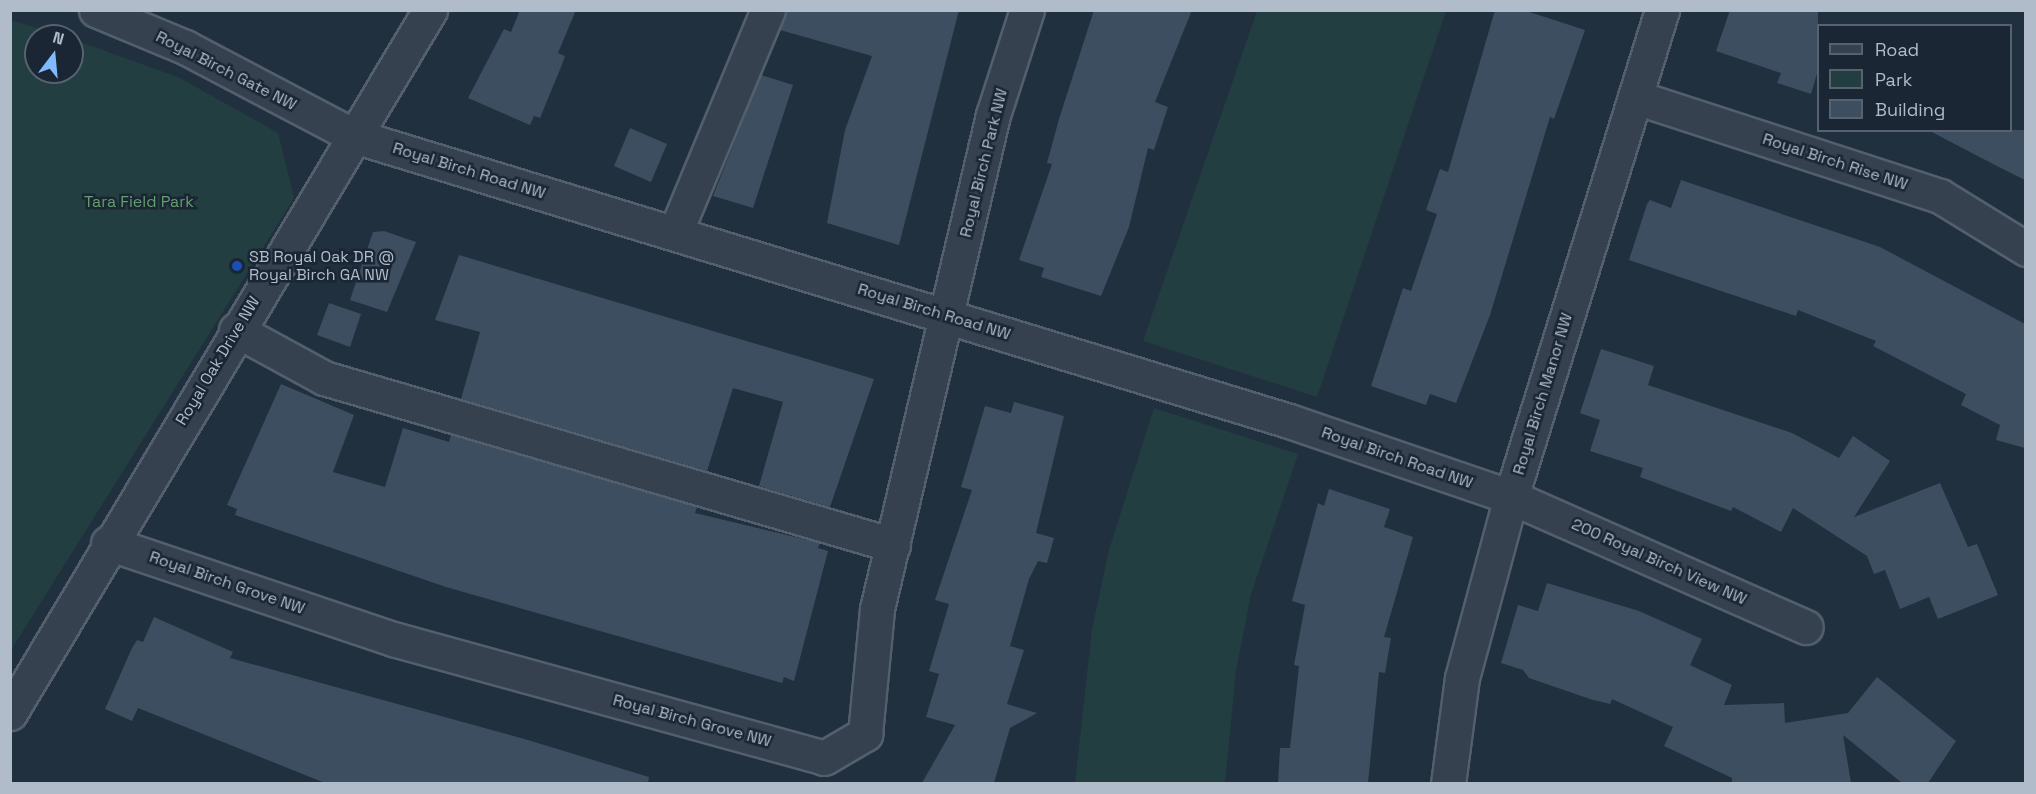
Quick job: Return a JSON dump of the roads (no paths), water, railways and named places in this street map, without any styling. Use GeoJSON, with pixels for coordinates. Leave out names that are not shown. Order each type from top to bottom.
{"type":"FeatureCollection","features":[{"type":"Feature","properties":{"kind":"street","name":"Royal Birch Gate NW"},"geometry":{"type":"LineString","coordinates":[[96,10],[185,47],[354,136]]}},
{"type":"Feature","properties":{"kind":"street","name":"Royal Oak Drive NW"},"geometry":{"type":"LineString","coordinates":[[10,714],[108,543],[430,10]]}},
{"type":"Feature","properties":{"kind":"street"},"geometry":{"type":"LineString","coordinates":[[675,233],[768,10]]}},
{"type":"Feature","properties":{"kind":"street","name":"Royal Birch Park NW"},"geometry":{"type":"LineString","coordinates":[[948,317],[993,115],[1027,10]]}},
{"type":"Feature","properties":{"kind":"street","name":"Royal Birch Manor NW"},"geometry":{"type":"LineString","coordinates":[[1448,783],[1462,678],[1511,497],[1662,10]]}},
{"type":"Feature","properties":{"kind":"street","name":"Royal Birch Rise NW"},"geometry":{"type":"LineString","coordinates":[[1635,97],[1940,196],[2025,249]]}},
{"type":"Feature","properties":{"kind":"street","name":"Royal Birch Road NW"},"geometry":{"type":"LineString","coordinates":[[354,136],[1289,421],[1511,497]]}},
{"type":"Feature","properties":{"kind":"street","name":"Royal Birch Grove NW"},"geometry":{"type":"LineString","coordinates":[[108,543],[393,639],[824,758],[865,734],[877,609],[948,317]]}},
{"type":"Feature","properties":{"kind":"street"},"geometry":{"type":"LineString","coordinates":[[236,330],[324,378],[893,545]]}},
{"type":"Feature","properties":{"kind":"street","name":"200 Royal Birch View NW"},"geometry":{"type":"LineString","coordinates":[[1511,497],[1806,627]]}},
{"type":"Feature","properties":{"kind":"place","name":"SB Royal Oak DR @ Royal Birch GA NW"},"geometry":{"type":"Point","coordinates":[237,266]}},
{"type":"Feature","properties":{"kind":"park label","name":"Tara Field Park"},"geometry":{"type":"Point","coordinates":[139,202]}}]}
